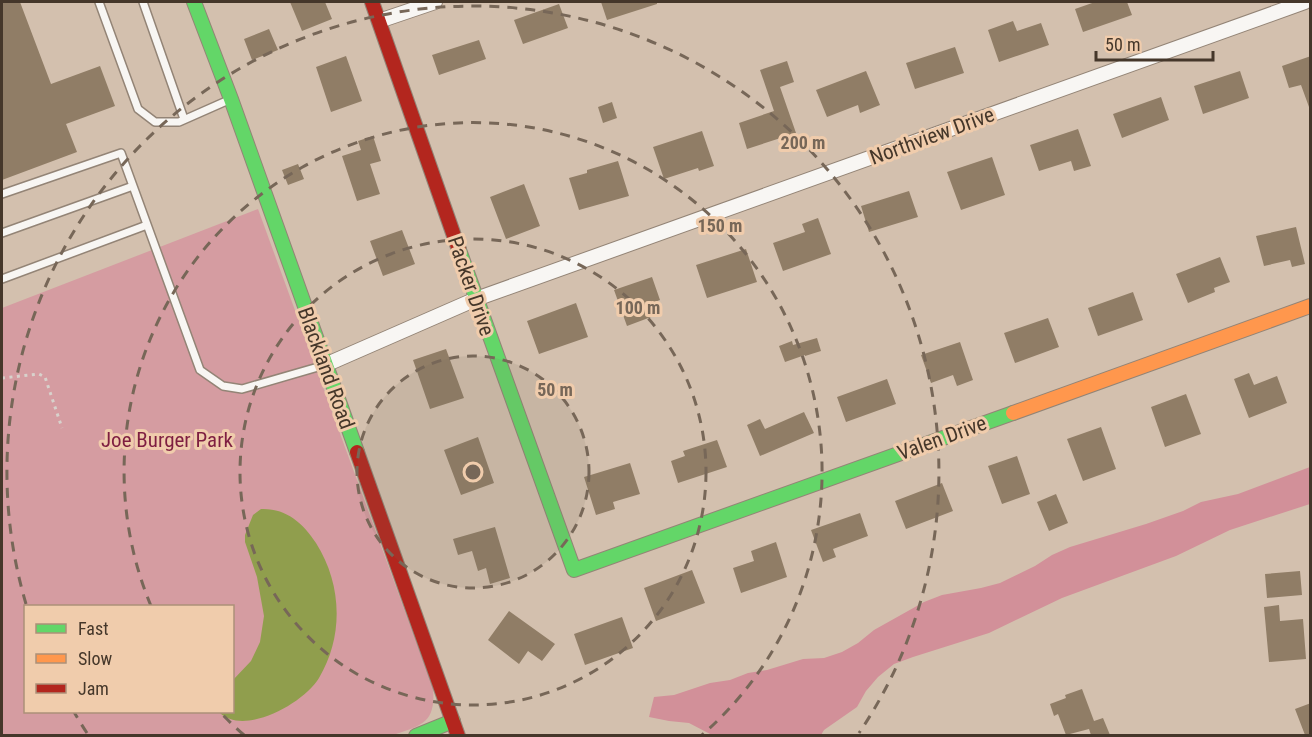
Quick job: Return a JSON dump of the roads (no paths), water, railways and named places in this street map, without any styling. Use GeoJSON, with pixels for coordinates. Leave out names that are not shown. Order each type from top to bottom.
{"type":"FeatureCollection","features":[{"type":"Feature","properties":{"kind":"street","name":"Blackland Road"},"geometry":{"type":"LineString","coordinates":[[194,2],[231,99],[458,735]]}},
{"type":"Feature","properties":{"kind":"street","name":"Packer Drive"},"geometry":{"type":"LineString","coordinates":[[372,2],[574,570]]}},
{"type":"Feature","properties":{"kind":"street"},"geometry":{"type":"LineString","coordinates":[[379,21],[435,2]]}},
{"type":"Feature","properties":{"kind":"street","name":"Northview Drive"},"geometry":{"type":"LineString","coordinates":[[325,364],[476,299],[1305,2]]}},
{"type":"Feature","properties":{"kind":"street","name":"Valen Drive"},"geometry":{"type":"LineString","coordinates":[[574,570],[1311,306]]}},
{"type":"Feature","properties":{"kind":"street"},"geometry":{"type":"LineString","coordinates":[[416,735],[453,721]]}},
{"type":"Feature","properties":{"kind":"lane"},"geometry":{"type":"LineString","coordinates":[[99,2],[138,109],[155,122],[179,122],[231,99]]}},
{"type":"Feature","properties":{"kind":"lane"},"geometry":{"type":"LineString","coordinates":[[143,2],[184,119]]}},
{"type":"Feature","properties":{"kind":"lane"},"geometry":{"type":"LineString","coordinates":[[2,194],[121,153],[200,370],[223,386],[242,389],[325,364]]}},
{"type":"Feature","properties":{"kind":"lane"},"geometry":{"type":"LineString","coordinates":[[2,233],[133,186]]}},
{"type":"Feature","properties":{"kind":"lane"},"geometry":{"type":"LineString","coordinates":[[2,279],[147,225]]}},
{"type":"Feature","properties":{"kind":"park label","name":"Joe Burger Park"},"geometry":{"type":"Point","coordinates":[167,440]}}]}
